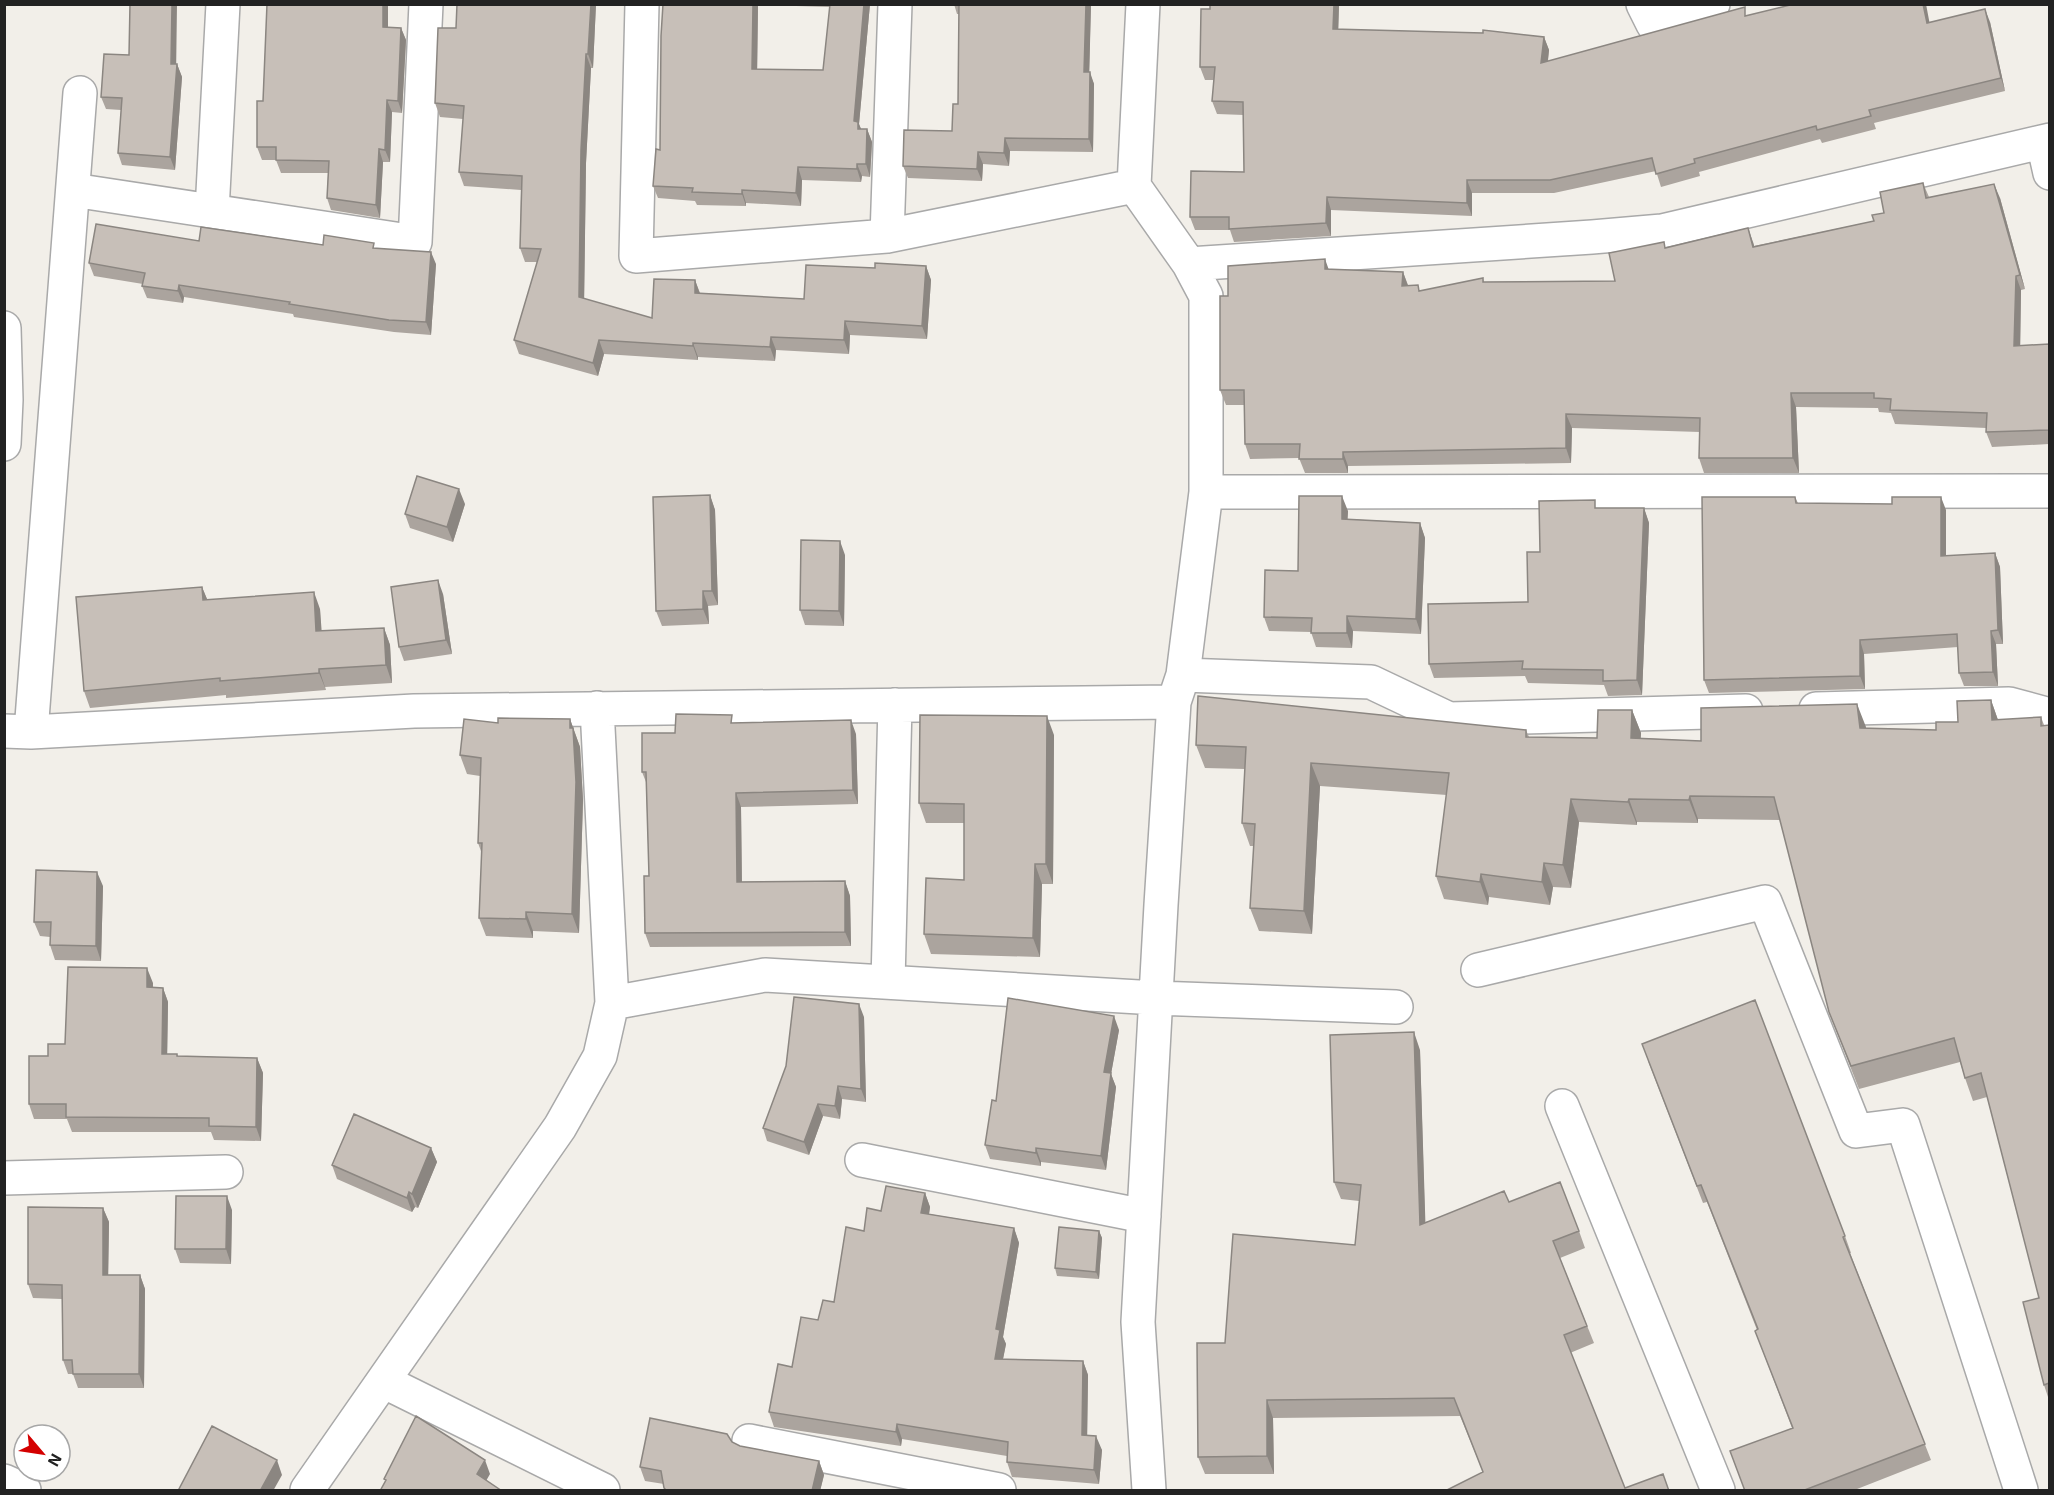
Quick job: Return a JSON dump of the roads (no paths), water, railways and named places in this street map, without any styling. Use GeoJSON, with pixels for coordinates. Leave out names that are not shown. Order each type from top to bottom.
{"type":"FeatureCollection","features":[{"type":"Feature","properties":{"kind":"street"},"geometry":{"type":"LineString","coordinates":[[212,211],[223,4]]}},
{"type":"Feature","properties":{"kind":"street"},"geometry":{"type":"LineString","coordinates":[[73,190],[415,242],[426,4]]}},
{"type":"Feature","properties":{"kind":"street"},"geometry":{"type":"LineString","coordinates":[[642,4],[636,256],[888,236],[1134,186]]}},
{"type":"Feature","properties":{"kind":"street"},"geometry":{"type":"LineString","coordinates":[[888,236],[895,4]]}},
{"type":"Feature","properties":{"kind":"street"},"geometry":{"type":"LineString","coordinates":[[1143,4],[1134,186],[1189,264],[1206,296],[1206,492],[1179,689],[1156,998],[1138,1322],[1149,1491]]}},
{"type":"Feature","properties":{"kind":"street"},"geometry":{"type":"LineString","coordinates":[[1643,4],[1653,24],[1713,4]]}},
{"type":"Feature","properties":{"kind":"street"},"geometry":{"type":"LineString","coordinates":[[80,93],[73,190],[18,732],[414,711],[895,705],[1179,689],[1371,682],[1449,719],[2009,704],[2049,715]]}},
{"type":"Feature","properties":{"kind":"street"},"geometry":{"type":"LineString","coordinates":[[1189,264],[1662,231],[2046,141],[2049,173]]}},
{"type":"Feature","properties":{"kind":"street"},"geometry":{"type":"LineString","coordinates":[[4,328],[6,400],[4,444]]}},
{"type":"Feature","properties":{"kind":"street"},"geometry":{"type":"LineString","coordinates":[[1206,492],[2049,491]]}},
{"type":"Feature","properties":{"kind":"street"},"geometry":{"type":"LineString","coordinates":[[888,982],[895,705]]}},
{"type":"Feature","properties":{"kind":"street"},"geometry":{"type":"LineString","coordinates":[[307,1491],[560,1127],[600,1056],[612,1003],[597,708]]}},
{"type":"Feature","properties":{"kind":"street"},"geometry":{"type":"LineString","coordinates":[[1478,970],[1765,902],[1856,1131],[1903,1125],[2021,1491]]}},
{"type":"Feature","properties":{"kind":"street"},"geometry":{"type":"LineString","coordinates":[[612,1003],[765,975],[1156,998],[1396,1007]]}},
{"type":"Feature","properties":{"kind":"street"},"geometry":{"type":"LineString","coordinates":[[1562,1106],[1718,1491]]}},
{"type":"Feature","properties":{"kind":"street"},"geometry":{"type":"LineString","coordinates":[[862,1160],[1144,1216]]}},
{"type":"Feature","properties":{"kind":"street"},"geometry":{"type":"LineString","coordinates":[[4,1178],[226,1172]]}},
{"type":"Feature","properties":{"kind":"street"},"geometry":{"type":"LineString","coordinates":[[383,1381],[603,1491]]}},
{"type":"Feature","properties":{"kind":"street"},"geometry":{"type":"LineString","coordinates":[[749,1441],[999,1491]]}},
{"type":"Feature","properties":{"kind":"street"},"geometry":{"type":"LineString","coordinates":[[4,1481],[24,1491]]}}]}
